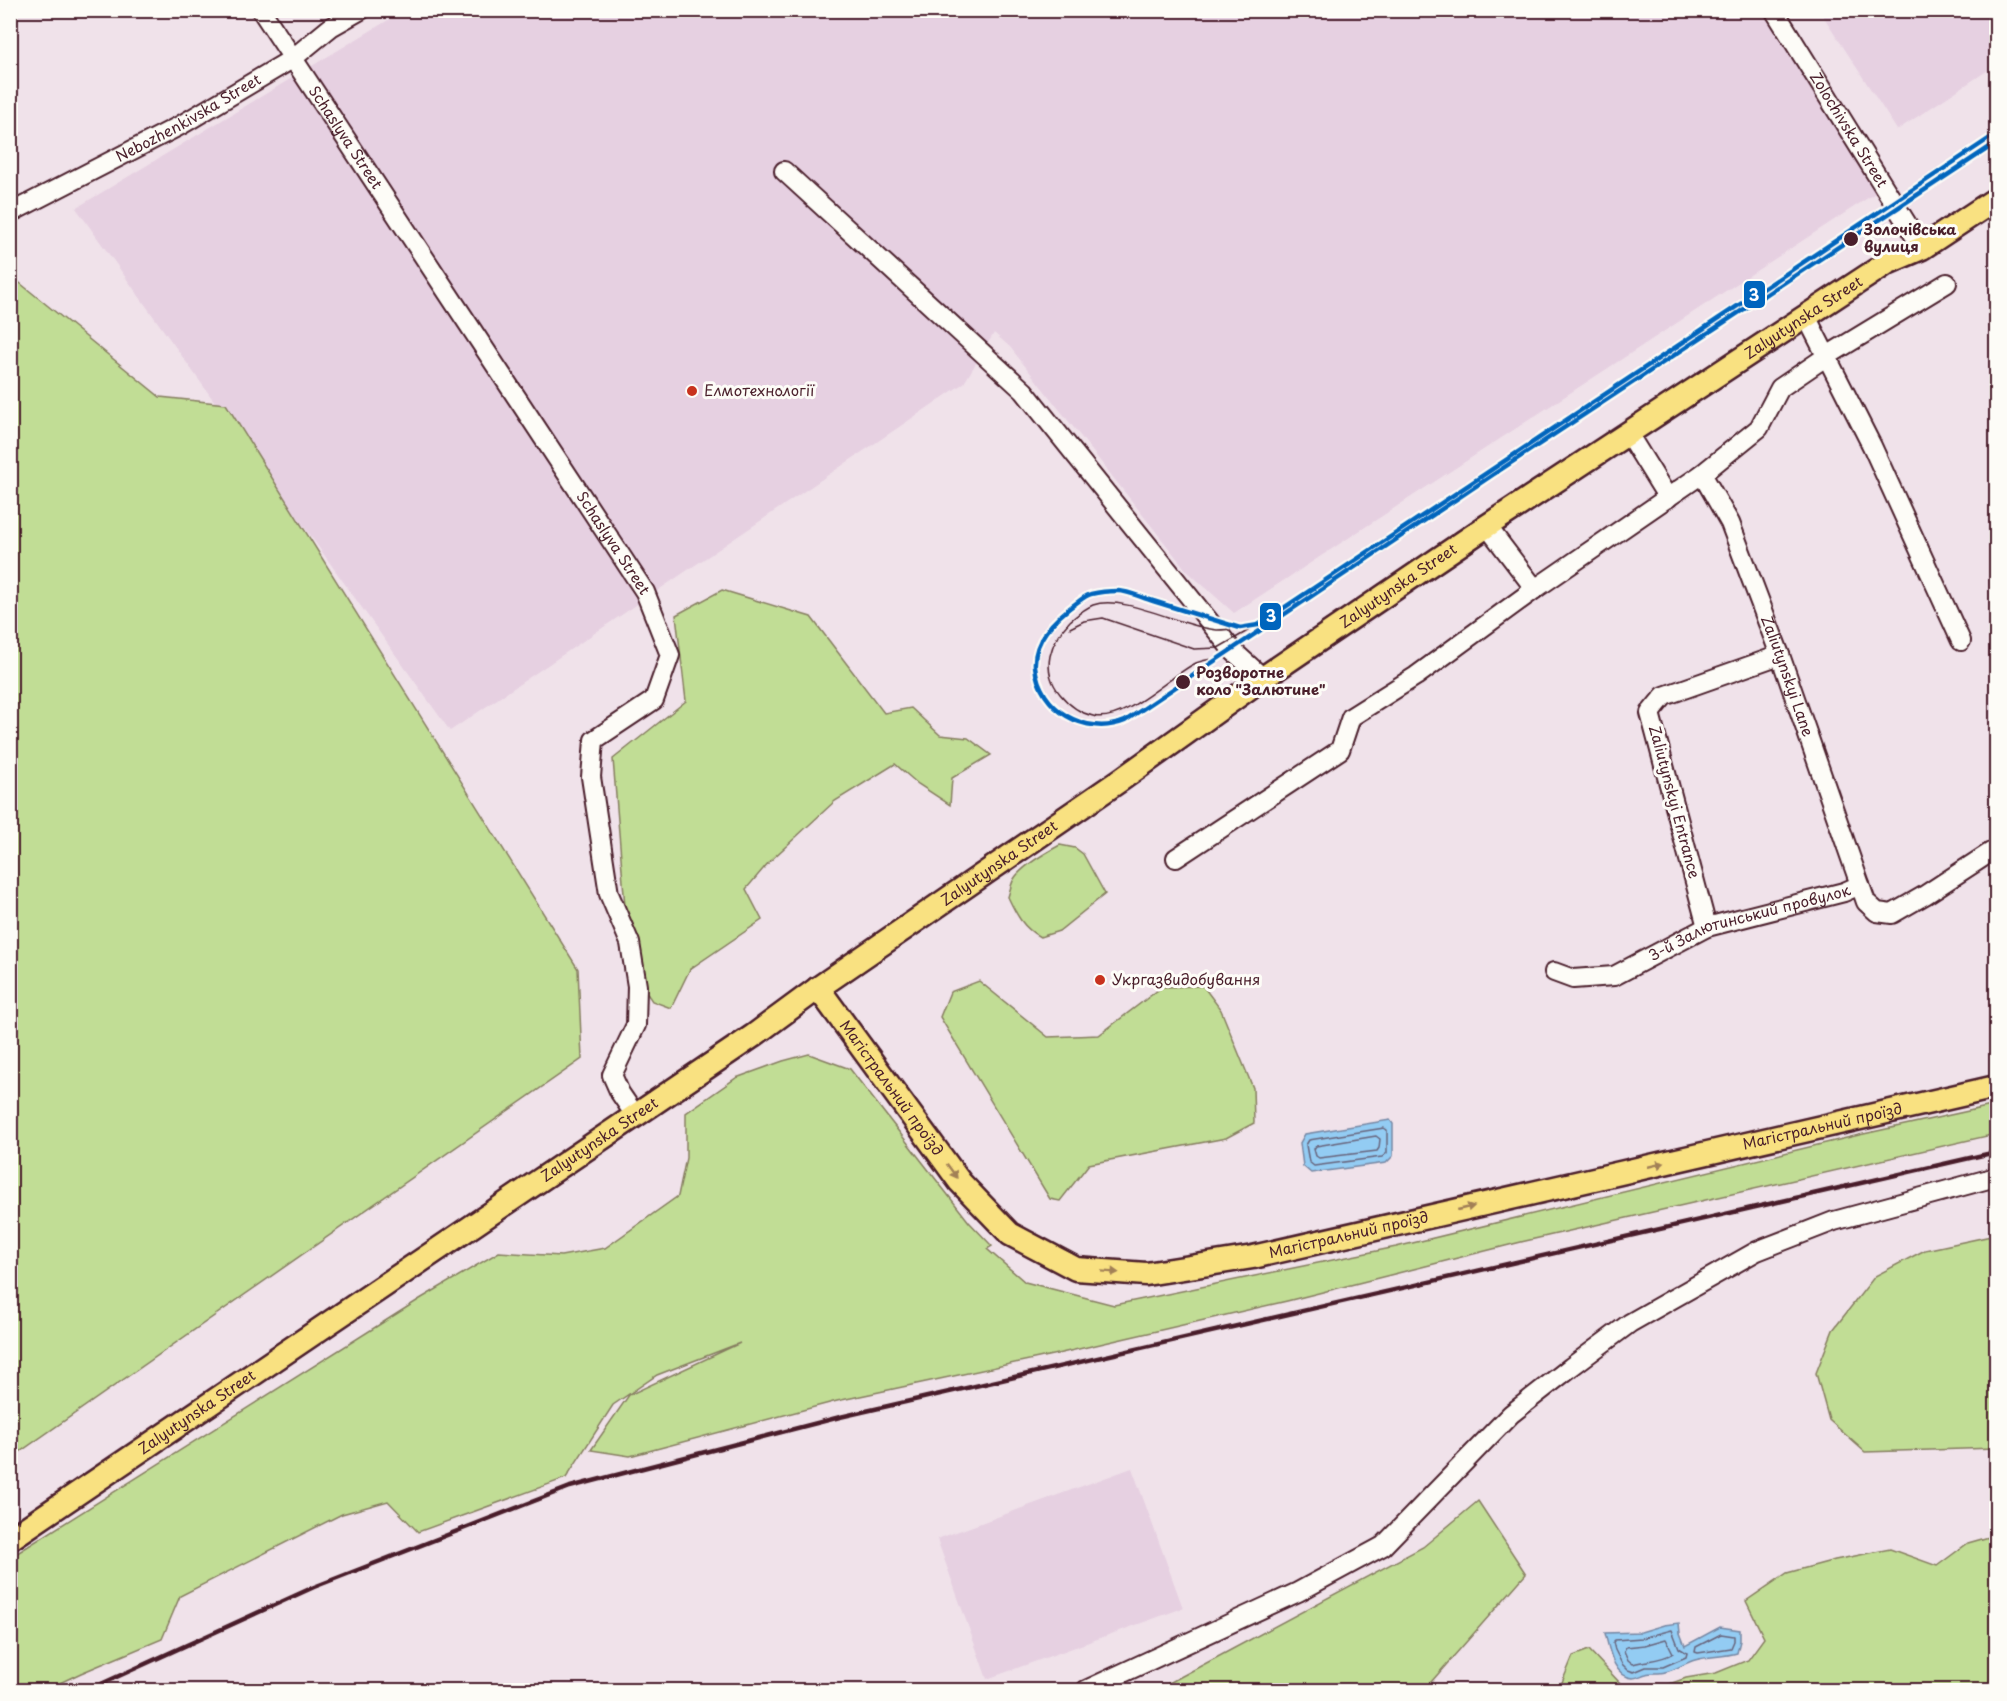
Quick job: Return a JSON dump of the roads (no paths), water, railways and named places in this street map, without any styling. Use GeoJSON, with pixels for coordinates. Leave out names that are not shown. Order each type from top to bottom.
{"type":"FeatureCollection","features":[{"type":"Feature","properties":{"kind":"main road","name":"Zalyutynska Street"},"geometry":{"type":"LineString","coordinates":[[10,1539],[753,1036],[818,988],[1113,786],[1263,678],[1487,526],[1629,435],[1887,263],[1922,248],[1996,199]]}},
{"type":"Feature","properties":{"kind":"main road","name":"Магістральний проїзд"},"geometry":{"type":"LineString","coordinates":[[818,988],[960,1182],[1010,1234],[1076,1269],[1146,1274],[1253,1257],[1996,1087]]}},
{"type":"Feature","properties":{"kind":"street","name":"Schaslyva Street"},"geometry":{"type":"LineString","coordinates":[[261,10],[645,592],[670,655],[654,700],[594,740],[591,767],[594,802],[609,894],[630,943],[637,986],[636,1025],[612,1075],[620,1093],[635,1115]]}},
{"type":"Feature","properties":{"kind":"street","name":"Nebozhenkivska Street"},"geometry":{"type":"LineString","coordinates":[[10,213],[181,125],[292,58],[330,27],[361,10]]}},
{"type":"Feature","properties":{"kind":"street","name":"Zolochivska Street"},"geometry":{"type":"LineString","coordinates":[[1774,10],[1922,248]]}},
{"type":"Feature","properties":{"kind":"street"},"geometry":{"type":"LineString","coordinates":[[784,171],[1024,391],[1233,651],[1263,678]]}},
{"type":"Feature","properties":{"kind":"street"},"geometry":{"type":"LineString","coordinates":[[1176,858],[1340,750],[1351,717],[1416,676],[1535,589],[1702,474],[1759,428],[1780,388],[1827,356],[1947,283]]}},
{"type":"Feature","properties":{"kind":"street"},"geometry":{"type":"LineString","coordinates":[[1806,316],[1872,446],[1961,641]]}},
{"type":"Feature","properties":{"kind":"street"},"geometry":{"type":"LineString","coordinates":[[1629,435],[1668,498]]}},
{"type":"Feature","properties":{"kind":"street","name":"Zaliutynskyi Lane"},"geometry":{"type":"LineString","coordinates":[[1702,474],[1730,523],[1780,655],[1860,885]]}},
{"type":"Feature","properties":{"kind":"street"},"geometry":{"type":"LineString","coordinates":[[1487,526],[1535,589]]}},
{"type":"Feature","properties":{"kind":"street","name":"Zaliutynskyi Entrance"},"geometry":{"type":"LineString","coordinates":[[1707,927],[1650,713],[1664,696],[1780,655]]}},
{"type":"Feature","properties":{"kind":"street","name":"3-й Залютинський провулок"},"geometry":{"type":"LineString","coordinates":[[1554,972],[1573,979],[1614,976],[1707,927],[1844,892],[1860,885],[1866,902],[1877,912],[1892,914],[1991,852]]}},
{"type":"Feature","properties":{"kind":"street"},"geometry":{"type":"LineString","coordinates":[[1086,1690],[1298,1592],[1383,1546],[1511,1414],[1630,1323],[1757,1251],[1834,1221],[1996,1177]]}},
{"type":"Feature","properties":{"kind":"water"},"geometry":{"type":"Polygon","coordinates":[[[1390,1120],[1393,1124],[1393,1156],[1386,1163],[1311,1173],[1303,1166],[1300,1143],[1305,1134],[1390,1120]]]}},
{"type":"Feature","properties":{"kind":"water"},"geometry":{"type":"Polygon","coordinates":[[[1679,1623],[1685,1646],[1720,1627],[1740,1630],[1737,1653],[1691,1661],[1669,1671],[1648,1673],[1635,1678],[1626,1676],[1616,1667],[1605,1633],[1641,1632],[1679,1623]]]}},
{"type":"Feature","properties":{"kind":"tram line"},"geometry":{"type":"LineString","coordinates":[[1223,657],[1196,663],[1132,706],[1105,717],[1083,713],[1067,702],[1054,685],[1049,665],[1053,647],[1063,629],[1070,621],[1093,605],[1106,603],[1137,607],[1203,628],[1217,630],[1240,628]]}},
{"type":"Feature","properties":{"kind":"tram line"},"geometry":{"type":"LineString","coordinates":[[1070,628],[1084,621],[1103,618],[1194,649],[1218,648],[1258,625]]}},
{"type":"Feature","properties":{"kind":"railway"},"geometry":{"type":"LineString","coordinates":[[88,1690],[314,1587],[570,1487],[840,1417],[1996,1152]]}},
{"type":"Feature","properties":{"kind":"place","name":"Золочівська вулиця"},"geometry":{"type":"Point","coordinates":[1851,239]}},
{"type":"Feature","properties":{"kind":"place","name":"Елмотехнології"},"geometry":{"type":"Point","coordinates":[692,391]}},
{"type":"Feature","properties":{"kind":"place","name":"Розворотне коло \"Залютине\""},"geometry":{"type":"Point","coordinates":[1183,682]}},
{"type":"Feature","properties":{"kind":"place","name":"Укргазвидобування"},"geometry":{"type":"Point","coordinates":[1100,980]}}]}
